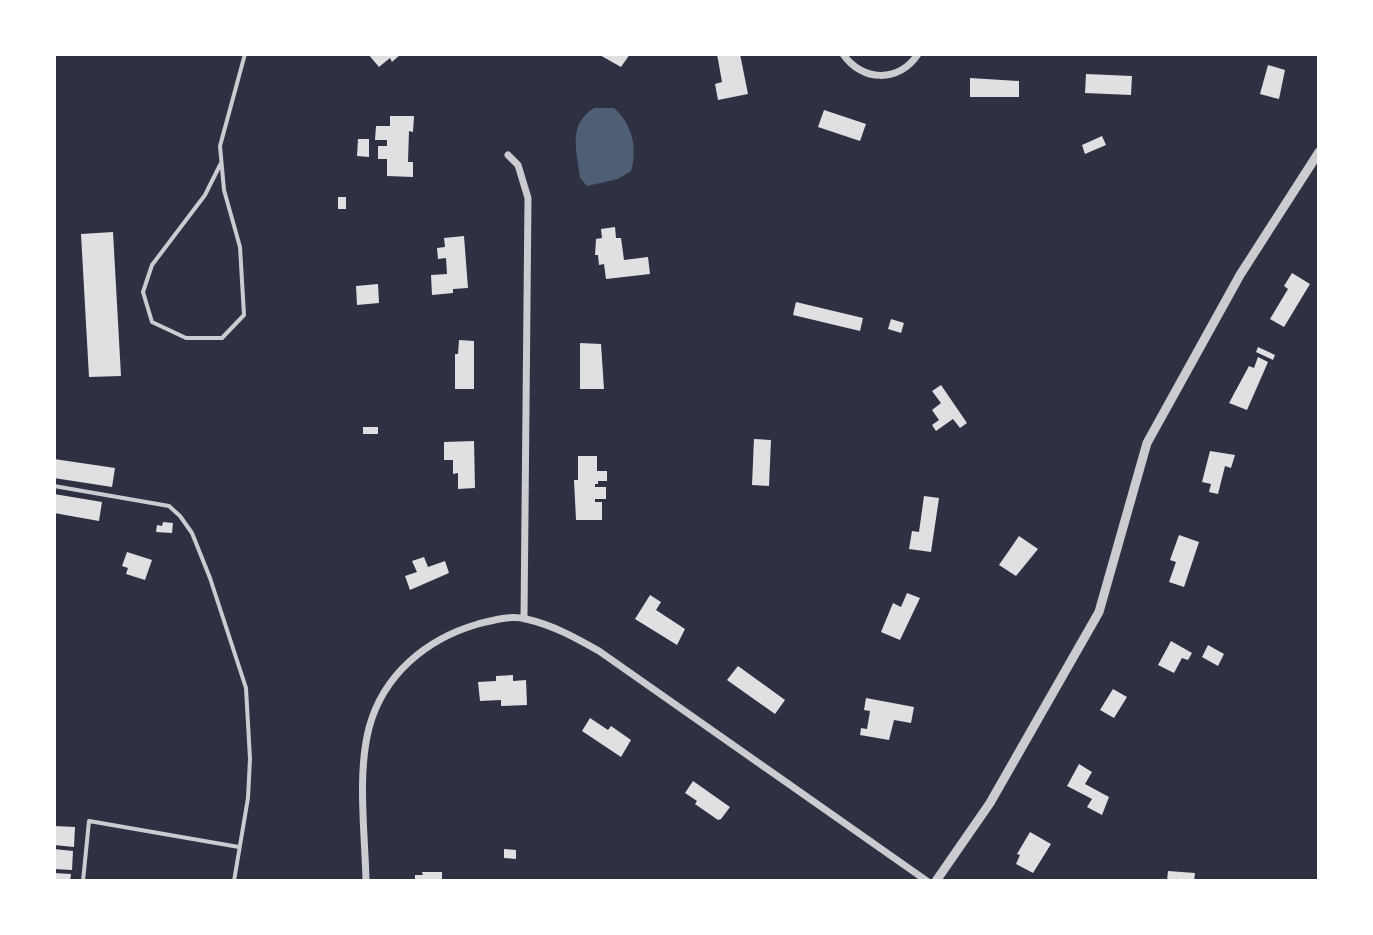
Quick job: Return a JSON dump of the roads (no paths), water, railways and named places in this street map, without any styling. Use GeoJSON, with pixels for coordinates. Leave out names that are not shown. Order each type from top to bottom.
{"type":"FeatureCollection","features":[{"type":"Feature","properties":{"kind":"street"},"geometry":{"type":"LineString","coordinates":[[843,54],[856,68],[878,76],[901,71],[918,54]]}},
{"type":"Feature","properties":{"kind":"street"},"geometry":{"type":"LineString","coordinates":[[936,881],[990,803],[1099,612],[1147,443],[1240,275],[1319,152]]}},
{"type":"Feature","properties":{"kind":"street"},"geometry":{"type":"LineString","coordinates":[[508,155],[521,174],[528,198],[524,618]]}},
{"type":"Feature","properties":{"kind":"street"},"geometry":{"type":"LineString","coordinates":[[366,881],[364,766],[369,729],[380,699],[399,671],[426,647],[457,630],[494,620],[524,618],[565,632],[599,651],[927,881]]}},
{"type":"Feature","properties":{"kind":"lane"},"geometry":{"type":"LineString","coordinates":[[221,163],[205,195],[152,265],[143,292],[152,322],[186,338],[222,338],[244,315],[240,247],[224,190],[220,146],[228,107],[245,54]]}},
{"type":"Feature","properties":{"kind":"lane"},"geometry":{"type":"LineString","coordinates":[[54,486],[169,506],[192,533],[246,688],[250,759],[248,798],[234,881]]}},
{"type":"Feature","properties":{"kind":"lane"},"geometry":{"type":"LineString","coordinates":[[83,881],[89,821],[239,847]]}},
{"type":"Feature","properties":{"kind":"water"},"geometry":{"type":"Polygon","coordinates":[[[594,108],[614,108],[620,114],[632,137],[634,154],[631,171],[618,179],[587,186],[580,178],[576,139],[580,122],[594,108]]]}}]}
